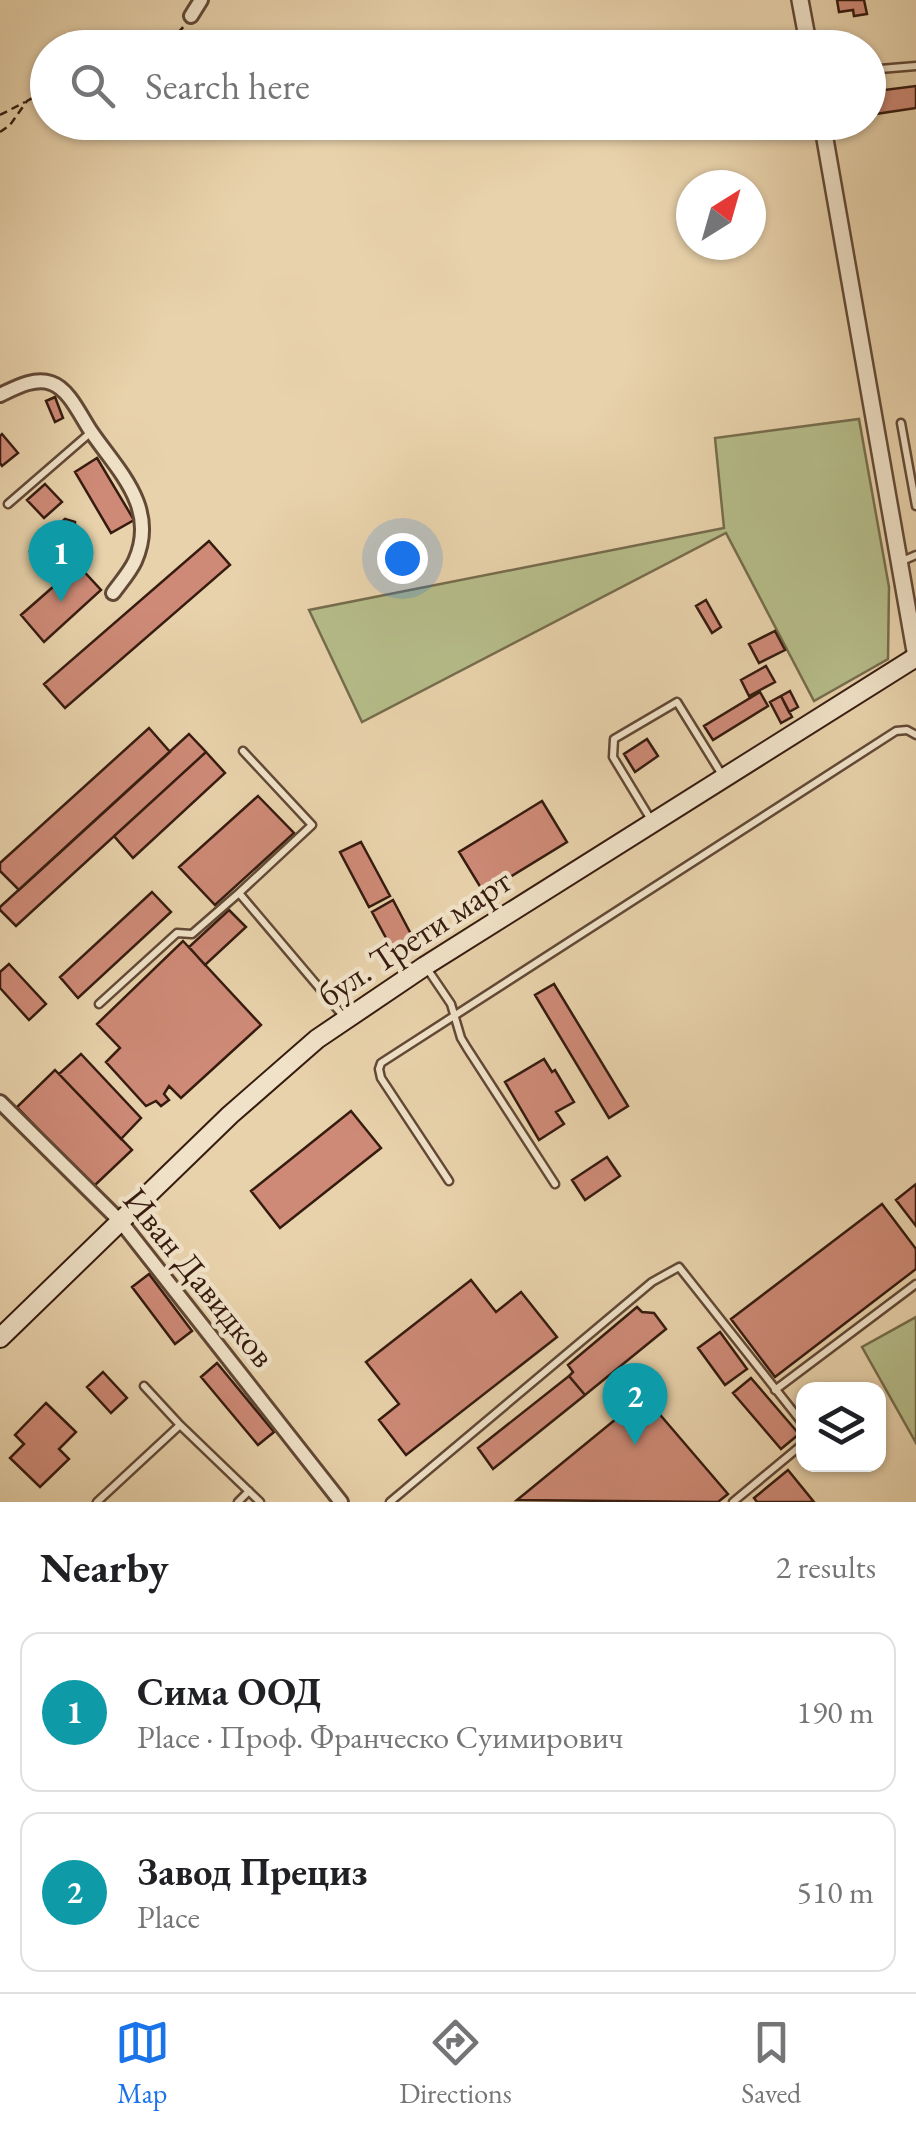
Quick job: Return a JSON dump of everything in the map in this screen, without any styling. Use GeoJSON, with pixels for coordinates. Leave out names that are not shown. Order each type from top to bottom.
{"type":"FeatureCollection","features":[{"type":"Feature","properties":{"kind":"main road","name":"бул. Трети март"},"geometry":{"type":"LineString","coordinates":[[5,1330],[230,1114],[344,1018],[916,657]]}},
{"type":"Feature","properties":{"kind":"street"},"geometry":{"type":"LineString","coordinates":[[190,16],[202,0]]}},
{"type":"Feature","properties":{"kind":"street"},"geometry":{"type":"LineString","coordinates":[[800,0],[806,30]]}},
{"type":"Feature","properties":{"kind":"street"},"geometry":{"type":"LineString","coordinates":[[825,140],[916,657]]}},
{"type":"Feature","properties":{"kind":"street"},"geometry":{"type":"LineString","coordinates":[[0,395],[31,382],[56,384],[134,492],[141,515],[137,555],[113,593]]}},
{"type":"Feature","properties":{"kind":"street","name":"Иван Давидков"},"geometry":{"type":"LineString","coordinates":[[0,1102],[121,1222],[341,1502]]}},
{"type":"Feature","properties":{"kind":"lane"},"geometry":{"type":"LineString","coordinates":[[886,68],[916,66]]}},
{"type":"Feature","properties":{"kind":"lane"},"geometry":{"type":"LineString","coordinates":[[901,422],[916,506]]}},
{"type":"Feature","properties":{"kind":"lane"},"geometry":{"type":"LineString","coordinates":[[8,504],[91,432]]}},
{"type":"Feature","properties":{"kind":"lane"},"geometry":{"type":"LineString","coordinates":[[899,563],[916,555]]}},
{"type":"Feature","properties":{"kind":"lane"},"geometry":{"type":"LineString","coordinates":[[654,824],[613,756],[614,739],[676,702],[725,779]]}},
{"type":"Feature","properties":{"kind":"lane"},"geometry":{"type":"LineString","coordinates":[[449,1181],[387,1087],[379,1069],[381,1063],[896,731],[907,730],[916,736]]}},
{"type":"Feature","properties":{"kind":"lane"},"geometry":{"type":"LineString","coordinates":[[100,1004],[178,933],[192,934],[312,825],[243,751]]}},
{"type":"Feature","properties":{"kind":"lane"},"geometry":{"type":"LineString","coordinates":[[239,892],[344,1018]]}},
{"type":"Feature","properties":{"kind":"lane"},"geometry":{"type":"LineString","coordinates":[[425,966],[456,1013],[467,1048],[556,1184]]}},
{"type":"Feature","properties":{"kind":"lane"},"geometry":{"type":"LineString","coordinates":[[390,1502],[652,1282],[678,1267],[796,1415]]}},
{"type":"Feature","properties":{"kind":"lane"},"geometry":{"type":"LineString","coordinates":[[775,1390],[916,1284]]}},
{"type":"Feature","properties":{"kind":"lane"},"geometry":{"type":"LineString","coordinates":[[144,1386],[260,1502]]}},
{"type":"Feature","properties":{"kind":"lane"},"geometry":{"type":"LineString","coordinates":[[97,1502],[180,1425]]}},
{"type":"Feature","properties":{"kind":"lane"},"geometry":{"type":"LineString","coordinates":[[733,1502],[796,1450]]}},
{"type":"Feature","properties":{"kind":"lane"},"geometry":{"type":"LineString","coordinates":[[238,1502],[249,1491]]}},
{"type":"Feature","properties":{"kind":"path"},"geometry":{"type":"LineString","coordinates":[[181,30],[190,16]]}},
{"type":"Feature","properties":{"kind":"path"},"geometry":{"type":"LineString","coordinates":[[0,115],[30,100]]}},
{"type":"Feature","properties":{"kind":"path"},"geometry":{"type":"LineString","coordinates":[[0,132],[27,102]]}},
{"type":"Feature","properties":{"kind":"green space"},"geometry":{"type":"Polygon","coordinates":[[[859,419],[889,587],[888,659],[814,701],[726,533],[362,722],[309,610],[724,528],[715,438],[859,419]]]}},
{"type":"Feature","properties":{"kind":"green space"},"geometry":{"type":"Polygon","coordinates":[[[916,1317],[916,1443],[886,1390],[886,1382],[882,1382],[862,1347],[916,1317]]]}},
{"type":"Feature","properties":{"kind":"building"},"geometry":{"type":"Polygon","coordinates":[[[837,0],[864,0],[867,14],[839,12],[837,0]]]}},
{"type":"Feature","properties":{"kind":"building"},"geometry":{"type":"Polygon","coordinates":[[[916,86],[916,108],[886,112],[886,90],[916,86]]]}},
{"type":"Feature","properties":{"kind":"building"},"geometry":{"type":"Polygon","coordinates":[[[55,397],[63,418],[55,422],[46,401],[55,397]]]}},
{"type":"Feature","properties":{"kind":"building"},"geometry":{"type":"Polygon","coordinates":[[[0,436],[18,453],[2,466],[0,436]]]}},
{"type":"Feature","properties":{"kind":"building"},"geometry":{"type":"Polygon","coordinates":[[[97,458],[134,520],[111,533],[75,472],[97,458]]]}},
{"type":"Feature","properties":{"kind":"building"},"geometry":{"type":"Polygon","coordinates":[[[45,484],[62,502],[44,518],[27,500],[45,484]]]}},
{"type":"Feature","properties":{"kind":"building"},"geometry":{"type":"Polygon","coordinates":[[[65,519],[75,522],[76,540],[63,543],[42,563],[30,551],[65,519]]]}},
{"type":"Feature","properties":{"kind":"building"},"geometry":{"type":"Polygon","coordinates":[[[209,541],[230,565],[65,708],[44,684],[209,541]]]}},
{"type":"Feature","properties":{"kind":"building"},"geometry":{"type":"Polygon","coordinates":[[[78,565],[101,590],[44,642],[21,615],[78,565]]]}},
{"type":"Feature","properties":{"kind":"building"},"geometry":{"type":"Polygon","coordinates":[[[706,600],[721,627],[712,633],[696,606],[706,600]]]}},
{"type":"Feature","properties":{"kind":"building"},"geometry":{"type":"Polygon","coordinates":[[[775,631],[785,650],[759,663],[749,644],[775,631]]]}},
{"type":"Feature","properties":{"kind":"building"},"geometry":{"type":"Polygon","coordinates":[[[766,666],[775,682],[749,696],[741,680],[766,666]]]}},
{"type":"Feature","properties":{"kind":"building"},"geometry":{"type":"Polygon","coordinates":[[[790,691],[798,707],[789,712],[781,696],[790,691]]]}},
{"type":"Feature","properties":{"kind":"building"},"geometry":{"type":"Polygon","coordinates":[[[760,692],[768,706],[713,740],[704,726],[760,692]]]}},
{"type":"Feature","properties":{"kind":"building"},"geometry":{"type":"Polygon","coordinates":[[[781,696],[792,717],[781,723],[770,702],[781,696]]]}},
{"type":"Feature","properties":{"kind":"building"},"geometry":{"type":"Polygon","coordinates":[[[149,728],[170,752],[19,890],[0,871],[0,863],[149,728]]]}},
{"type":"Feature","properties":{"kind":"building"},"geometry":{"type":"Polygon","coordinates":[[[189,734],[206,752],[16,926],[0,907],[189,734]]]}},
{"type":"Feature","properties":{"kind":"building"},"geometry":{"type":"Polygon","coordinates":[[[647,739],[658,756],[635,772],[624,754],[647,739]]]}},
{"type":"Feature","properties":{"kind":"building"},"geometry":{"type":"Polygon","coordinates":[[[206,752],[225,773],[133,858],[114,836],[206,752]]]}},
{"type":"Feature","properties":{"kind":"building"},"geometry":{"type":"Polygon","coordinates":[[[258,796],[294,833],[215,905],[179,867],[258,796]]]}},
{"type":"Feature","properties":{"kind":"building"},"geometry":{"type":"Polygon","coordinates":[[[542,801],[567,842],[484,893],[459,852],[542,801]]]}},
{"type":"Feature","properties":{"kind":"building"},"geometry":{"type":"Polygon","coordinates":[[[361,842],[390,896],[369,907],[340,852],[361,842]]]}},
{"type":"Feature","properties":{"kind":"building"},"geometry":{"type":"Polygon","coordinates":[[[152,892],[171,912],[78,998],[60,977],[152,892]]]}},
{"type":"Feature","properties":{"kind":"building"},"geometry":{"type":"Polygon","coordinates":[[[393,900],[413,938],[392,949],[372,912],[393,900]]]}},
{"type":"Feature","properties":{"kind":"building"},"geometry":{"type":"Polygon","coordinates":[[[229,910],[246,927],[205,965],[189,947],[229,910]]]}},
{"type":"Feature","properties":{"kind":"building"},"geometry":{"type":"Polygon","coordinates":[[[183,941],[261,1025],[181,1098],[169,1086],[164,1094],[169,1100],[161,1106],[156,1101],[146,1106],[106,1062],[120,1048],[97,1024],[183,941]]]}},
{"type":"Feature","properties":{"kind":"building"},"geometry":{"type":"Polygon","coordinates":[[[9,964],[46,1004],[29,1020],[0,988],[0,972],[9,964]]]}},
{"type":"Feature","properties":{"kind":"building"},"geometry":{"type":"Polygon","coordinates":[[[554,984],[628,1106],[609,1118],[535,995],[554,984]]]}},
{"type":"Feature","properties":{"kind":"building"},"geometry":{"type":"Polygon","coordinates":[[[81,1054],[141,1118],[121,1139],[59,1074],[81,1054]]]}},
{"type":"Feature","properties":{"kind":"building"},"geometry":{"type":"Polygon","coordinates":[[[544,1059],[574,1102],[556,1112],[564,1124],[539,1140],[505,1082],[544,1059]]]}},
{"type":"Feature","properties":{"kind":"building"},"geometry":{"type":"Polygon","coordinates":[[[55,1070],[132,1150],[93,1187],[17,1107],[55,1070]]]}},
{"type":"Feature","properties":{"kind":"building"},"geometry":{"type":"Polygon","coordinates":[[[351,1111],[381,1148],[280,1228],[251,1191],[351,1111]]]}},
{"type":"Feature","properties":{"kind":"building"},"geometry":{"type":"Polygon","coordinates":[[[607,1157],[620,1176],[585,1200],[572,1180],[607,1157]]]}},
{"type":"Feature","properties":{"kind":"building"},"geometry":{"type":"Polygon","coordinates":[[[916,1184],[916,1226],[896,1200],[916,1184]]]}},
{"type":"Feature","properties":{"kind":"building"},"geometry":{"type":"Polygon","coordinates":[[[882,1204],[916,1249],[916,1269],[775,1377],[731,1319],[882,1204]]]}},
{"type":"Feature","properties":{"kind":"building"},"geometry":{"type":"Polygon","coordinates":[[[149,1274],[192,1331],[175,1344],[132,1287],[149,1274]]]}},
{"type":"Feature","properties":{"kind":"building"},"geometry":{"type":"Polygon","coordinates":[[[471,1280],[496,1312],[521,1292],[557,1337],[406,1455],[379,1420],[399,1404],[366,1362],[471,1280]]]}},
{"type":"Feature","properties":{"kind":"building"},"geometry":{"type":"Polygon","coordinates":[[[637,1307],[642,1312],[654,1313],[666,1329],[585,1395],[569,1376],[573,1372],[568,1365],[637,1307]]]}},
{"type":"Feature","properties":{"kind":"building"},"geometry":{"type":"Polygon","coordinates":[[[720,1332],[747,1369],[725,1385],[698,1348],[720,1332]]]}},
{"type":"Feature","properties":{"kind":"building"},"geometry":{"type":"Polygon","coordinates":[[[217,1363],[274,1432],[258,1445],[201,1377],[217,1363]]]}},
{"type":"Feature","properties":{"kind":"building"},"geometry":{"type":"Polygon","coordinates":[[[103,1372],[127,1398],[111,1413],[87,1387],[103,1372]]]}},
{"type":"Feature","properties":{"kind":"building"},"geometry":{"type":"Polygon","coordinates":[[[569,1376],[585,1395],[493,1469],[478,1448],[569,1376]]]}},
{"type":"Feature","properties":{"kind":"building"},"geometry":{"type":"Polygon","coordinates":[[[751,1378],[796,1430],[796,1436],[781,1449],[733,1393],[751,1378]]]}},
{"type":"Feature","properties":{"kind":"building"},"geometry":{"type":"Polygon","coordinates":[[[644,1396],[728,1494],[718,1502],[517,1500],[644,1396]]]}},
{"type":"Feature","properties":{"kind":"building"},"geometry":{"type":"Polygon","coordinates":[[[46,1403],[76,1432],[59,1449],[69,1459],[40,1487],[10,1458],[24,1444],[15,1435],[46,1403]]]}},
{"type":"Feature","properties":{"kind":"building"},"geometry":{"type":"Polygon","coordinates":[[[788,1470],[814,1502],[757,1502],[754,1498],[788,1470]]]}},
{"type":"Feature","properties":{"kind":"place","name":"Сима ООД"},"geometry":{"type":"Point","coordinates":[61,602]}},
{"type":"Feature","properties":{"kind":"place","name":"Завод Прециз"},"geometry":{"type":"Point","coordinates":[635,1445]}}]}
